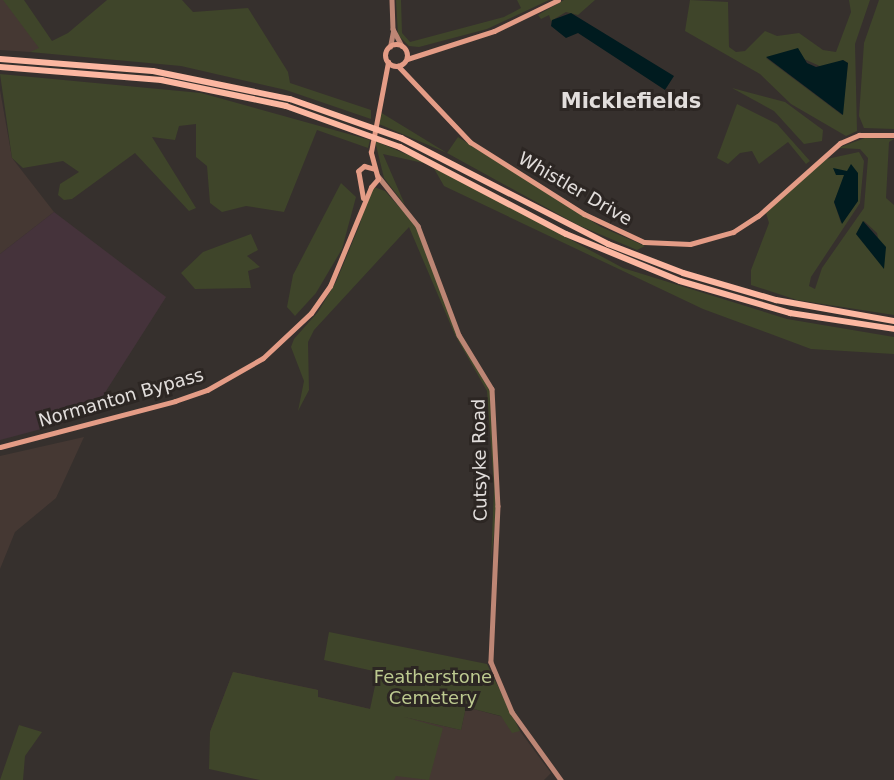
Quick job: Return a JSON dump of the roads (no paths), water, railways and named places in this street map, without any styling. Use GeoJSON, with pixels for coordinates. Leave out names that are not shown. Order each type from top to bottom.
{"type":"FeatureCollection","features":[{"type":"Feature","properties":{"kind":"highway"},"geometry":{"type":"LineString","coordinates":[[0,59],[110,66],[207,80],[290,99],[385,136],[608,244],[683,273],[776,300],[894,321]]}},
{"type":"Feature","properties":{"kind":"highway"},"geometry":{"type":"LineString","coordinates":[[0,67],[207,88],[358,126]]}},
{"type":"Feature","properties":{"kind":"highway"},"geometry":{"type":"LineString","coordinates":[[385,136],[566,234],[680,281],[790,313],[894,329]]}},
{"type":"Feature","properties":{"kind":"main road"},"geometry":{"type":"LineString","coordinates":[[392,0],[393,29],[390,47],[421,50]]}},
{"type":"Feature","properties":{"kind":"main road"},"geometry":{"type":"LineString","coordinates":[[383,79],[421,50],[494,31],[558,0]]}},
{"type":"Feature","properties":{"kind":"main road"},"geometry":{"type":"LineString","coordinates":[[393,29],[403,47]]}},
{"type":"Feature","properties":{"kind":"main road","name":"Cutsyke Road"},"geometry":{"type":"LineString","coordinates":[[390,47],[371,152],[376,172],[386,189],[418,226],[459,335],[494,395],[498,506],[491,662],[512,712],[561,780]]}},
{"type":"Feature","properties":{"kind":"main road","name":"Whistler Drive"},"geometry":{"type":"LineString","coordinates":[[403,47],[411,75]]}},
{"type":"Feature","properties":{"kind":"main road","name":"Whistler Drive"},"geometry":{"type":"LineString","coordinates":[[388,62],[411,75],[444,118],[478,148],[620,234],[662,244],[699,243],[733,232],[758,216],[840,143],[859,135],[894,135]]}},
{"type":"Feature","properties":{"kind":"main road","name":"Cutsyke Road"},"geometry":{"type":"LineString","coordinates":[[361,167],[371,152]]}},
{"type":"Feature","properties":{"kind":"main road"},"geometry":{"type":"LineString","coordinates":[[363,198],[356,176],[361,167],[376,172]]}},
{"type":"Feature","properties":{"kind":"main road","name":"Normanton Bypass"},"geometry":{"type":"LineString","coordinates":[[0,447],[207,390],[242,373],[281,344],[311,313],[337,273],[363,198],[371,187],[376,172]]}},
{"type":"Feature","properties":{"kind":"main road"},"geometry":{"type":"LineString","coordinates":[[359,184],[386,189]]}},
{"type":"Feature","properties":{"kind":"water"},"geometry":{"type":"Polygon","coordinates":[[[571,13],[674,76],[665,90],[578,33],[566,38],[551,26],[552,20],[571,13]]]}},
{"type":"Feature","properties":{"kind":"water"},"geometry":{"type":"Polygon","coordinates":[[[798,48],[807,63],[816,67],[843,60],[848,63],[843,115],[766,57],[798,48]]]}},
{"type":"Feature","properties":{"kind":"water"},"geometry":{"type":"Polygon","coordinates":[[[851,164],[858,173],[858,201],[842,224],[834,202],[844,175],[836,175],[833,168],[847,171],[851,164]]]}},
{"type":"Feature","properties":{"kind":"water"},"geometry":{"type":"Polygon","coordinates":[[[863,221],[886,247],[884,269],[856,234],[863,221]]]}},
{"type":"Feature","properties":{"kind":"district","name":"Micklefields"},"geometry":{"type":"Point","coordinates":[631,101]}},
{"type":"Feature","properties":{"kind":"park label","name":"Featherstone Cemetery"},"geometry":{"type":"Point","coordinates":[433,688]}}]}
